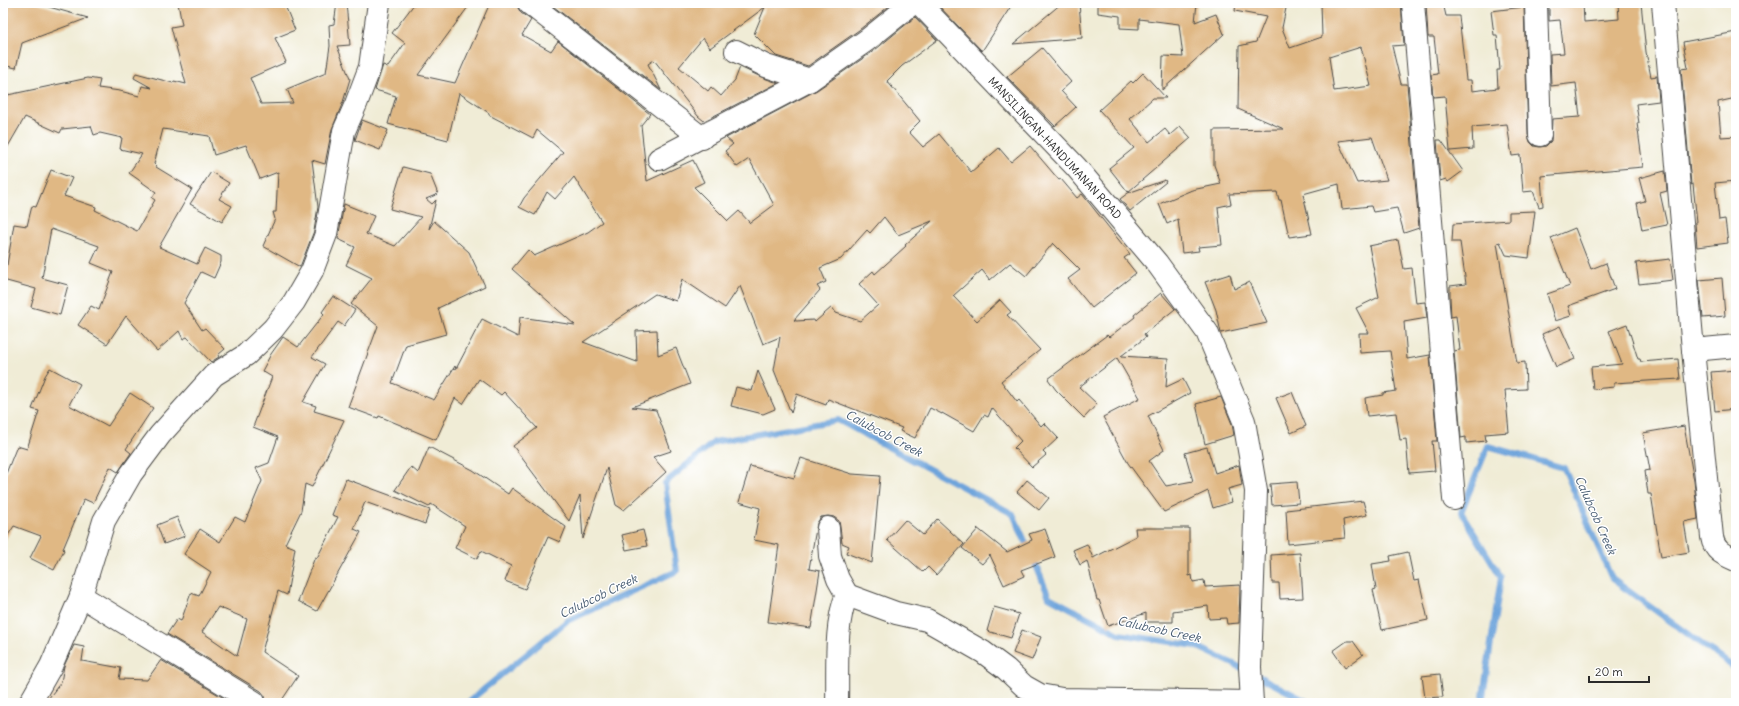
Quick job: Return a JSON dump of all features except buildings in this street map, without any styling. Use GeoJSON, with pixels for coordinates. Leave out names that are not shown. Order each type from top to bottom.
{"type":"FeatureCollection","features":[{"type":"Feature","properties":{"kind":"street"},"geometry":{"type":"LineString","coordinates":[[30,703],[51,666],[81,596],[104,521],[131,474],[160,435],[214,375],[246,355],[273,330],[294,302],[312,271],[326,234],[344,131],[370,67],[379,3]]}},
{"type":"Feature","properties":{"kind":"street"},"geometry":{"type":"LineString","coordinates":[[529,3],[702,138]]}},
{"type":"Feature","properties":{"kind":"street"},"geometry":{"type":"LineString","coordinates":[[659,159],[702,138],[810,80],[868,40],[913,3]]}},
{"type":"Feature","properties":{"kind":"street","name":"MANSILINGAN-HANDUMANAN ROAD"},"geometry":{"type":"LineString","coordinates":[[919,3],[1076,167],[1157,263],[1208,332],[1244,422],[1256,490],[1250,667],[1252,701]]}},
{"type":"Feature","properties":{"kind":"street"},"geometry":{"type":"LineString","coordinates":[[1413,3],[1454,499]]}},
{"type":"Feature","properties":{"kind":"street"},"geometry":{"type":"LineString","coordinates":[[1536,3],[1540,135]]}},
{"type":"Feature","properties":{"kind":"street"},"geometry":{"type":"LineString","coordinates":[[1663,3],[1693,350],[1713,544],[1724,555],[1736,560]]}},
{"type":"Feature","properties":{"kind":"street"},"geometry":{"type":"LineString","coordinates":[[736,51],[766,66],[810,80]]}},
{"type":"Feature","properties":{"kind":"street"},"geometry":{"type":"LineString","coordinates":[[1693,350],[1736,346]]}},
{"type":"Feature","properties":{"kind":"street"},"geometry":{"type":"LineString","coordinates":[[828,528],[830,556],[847,596],[896,613],[927,620],[984,652],[1006,669],[1024,686],[1040,695],[1062,699],[1252,701]]}},
{"type":"Feature","properties":{"kind":"street"},"geometry":{"type":"LineString","coordinates":[[81,596],[254,702]]}},
{"type":"Feature","properties":{"kind":"street"},"geometry":{"type":"LineString","coordinates":[[837,703],[840,620],[843,604],[847,596]]}},
{"type":"Feature","properties":{"kind":"waterway","name":"Calubcob Creek"},"geometry":{"type":"LineString","coordinates":[[467,703],[567,621],[677,571],[665,483],[714,442],[838,420],[1013,514],[1029,550]]}},
{"type":"Feature","properties":{"kind":"waterway","name":"Calubcob Creek"},"geometry":{"type":"LineString","coordinates":[[1482,703],[1501,577],[1461,512],[1488,446],[1564,468],[1612,579],[1736,669]]}},
{"type":"Feature","properties":{"kind":"waterway","name":"Calubcob Creek"},"geometry":{"type":"LineString","coordinates":[[1033,558],[1049,597],[1119,634],[1196,646],[1246,670]]}},
{"type":"Feature","properties":{"kind":"waterway","name":"Calubcob Creek"},"geometry":{"type":"LineString","coordinates":[[1256,675],[1310,703]]}}]}
